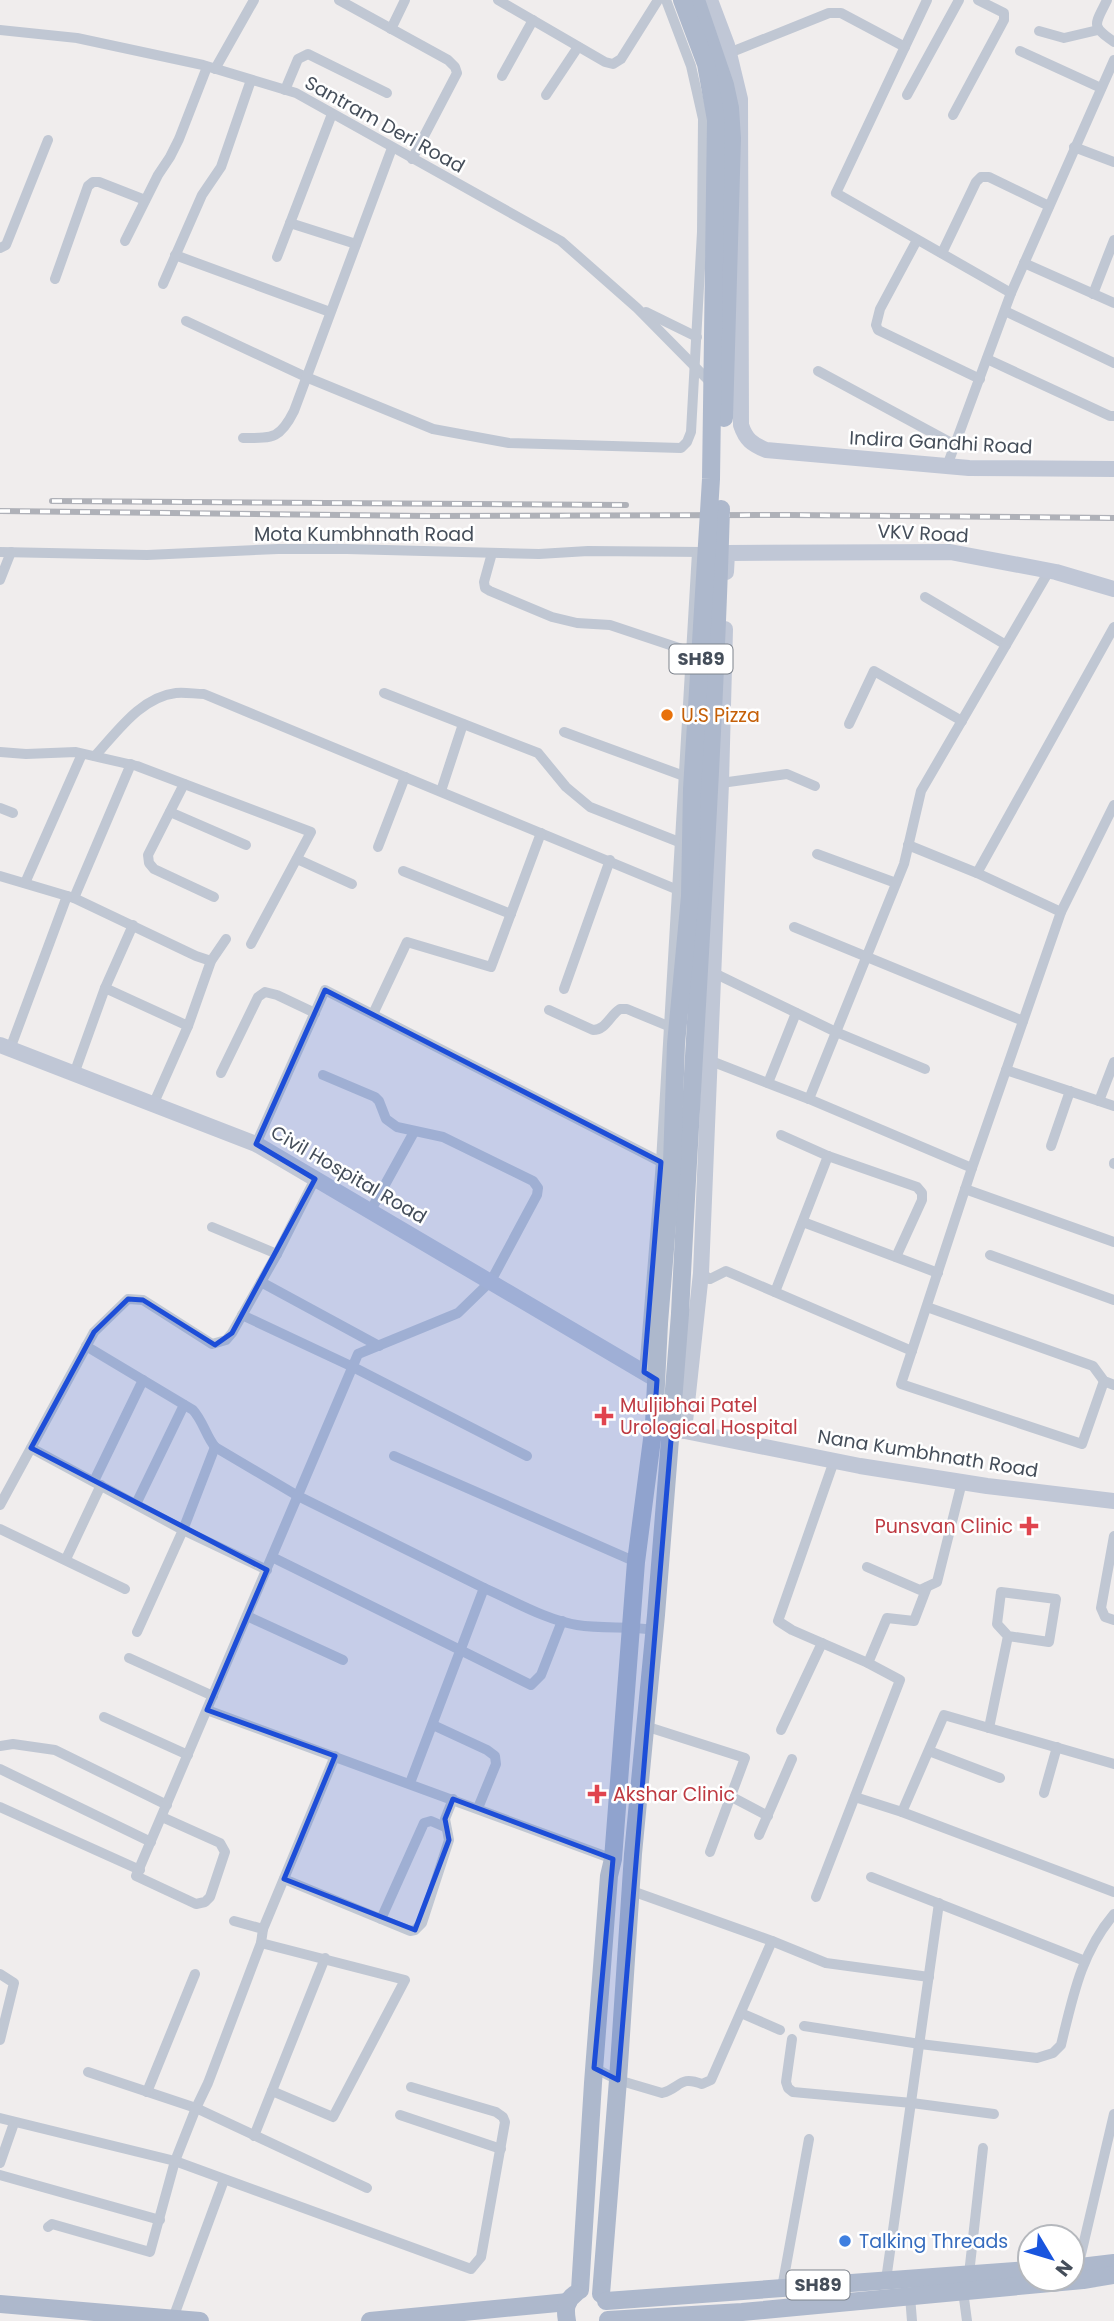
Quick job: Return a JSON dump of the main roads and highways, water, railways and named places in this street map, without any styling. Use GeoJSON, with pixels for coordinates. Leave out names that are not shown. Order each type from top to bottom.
{"type":"FeatureCollection","features":[{"type":"Feature","properties":{"kind":"main road","name":"SH89"},"geometry":{"type":"LineString","coordinates":[[574,2296],[636,1562],[654,1424],[651,1376],[659,1323],[672,1163],[676,1044],[690,896],[692,789],[711,479],[716,120],[706,64],[682,0]]}},
{"type":"Feature","properties":{"kind":"main road","name":"SH89"},"geometry":{"type":"LineString","coordinates":[[696,0],[725,85],[732,138],[717,649],[680,1314],[678,1429],[654,1630],[633,1854],[603,2297],[886,2280],[966,2282],[1114,2275]]}},
{"type":"Feature","properties":{"kind":"main road","name":"Indira Gandhi Road"},"geometry":{"type":"LineString","coordinates":[[710,0],[729,53],[740,99],[741,414],[745,436],[751,443],[766,450],[947,466],[1114,469]]}},
{"type":"Feature","properties":{"kind":"main road","name":"VKV Road"},"geometry":{"type":"LineString","coordinates":[[678,1429],[701,1273],[711,1061],[727,552],[950,552],[1049,571],[1114,589]]}},
{"type":"Feature","properties":{"kind":"main road","name":"Civil Hospital Road"},"geometry":{"type":"LineString","coordinates":[[5,1047],[256,1144],[651,1376]]}},
{"type":"Feature","properties":{"kind":"main road","name":"Nana Kumbhnath Road"},"geometry":{"type":"LineString","coordinates":[[654,1424],[834,1461],[962,1482],[1114,1501]]}},
{"type":"Feature","properties":{"kind":"main road"},"geometry":{"type":"LineString","coordinates":[[1086,2266],[1114,2263]]}},
{"type":"Feature","properties":{"kind":"main road","name":"SH89"},"geometry":{"type":"LineString","coordinates":[[608,2320],[742,2312],[910,2296],[1016,2273]]}},
{"type":"Feature","properties":{"kind":"main road"},"geometry":{"type":"LineString","coordinates":[[370,2321],[574,2296],[593,2289],[610,2307],[608,2320]]}},
{"type":"Feature","properties":{"kind":"main road"},"geometry":{"type":"LineString","coordinates":[[567,2321],[565,2309],[574,2296]]}},
{"type":"Feature","properties":{"kind":"main road"},"geometry":{"type":"LineString","coordinates":[[0,2304],[200,2321]]}},
{"type":"Feature","properties":{"kind":"main road"},"geometry":{"type":"LineString","coordinates":[[0,2315],[62,2321]]}},
{"type":"Feature","properties":{"kind":"railway"},"geometry":{"type":"LineString","coordinates":[[52,501],[626,505]]}},
{"type":"Feature","properties":{"kind":"railway"},"geometry":{"type":"LineString","coordinates":[[0,511],[428,516],[1114,518]]}},
{"type":"Feature","properties":{"kind":"place","name":"U.S Pizza"},"geometry":{"type":"Point","coordinates":[667,715]}},
{"type":"Feature","properties":{"kind":"place","name":"Muljibhai Patel Urological Hospital"},"geometry":{"type":"Point","coordinates":[604,1416]}},
{"type":"Feature","properties":{"kind":"place","name":"Punsvan Clinic"},"geometry":{"type":"Point","coordinates":[1029,1526]}},
{"type":"Feature","properties":{"kind":"place","name":"Akshar Clinic"},"geometry":{"type":"Point","coordinates":[597,1794]}},
{"type":"Feature","properties":{"kind":"place","name":"Talking Threads"},"geometry":{"type":"Point","coordinates":[845,2241]}}]}
